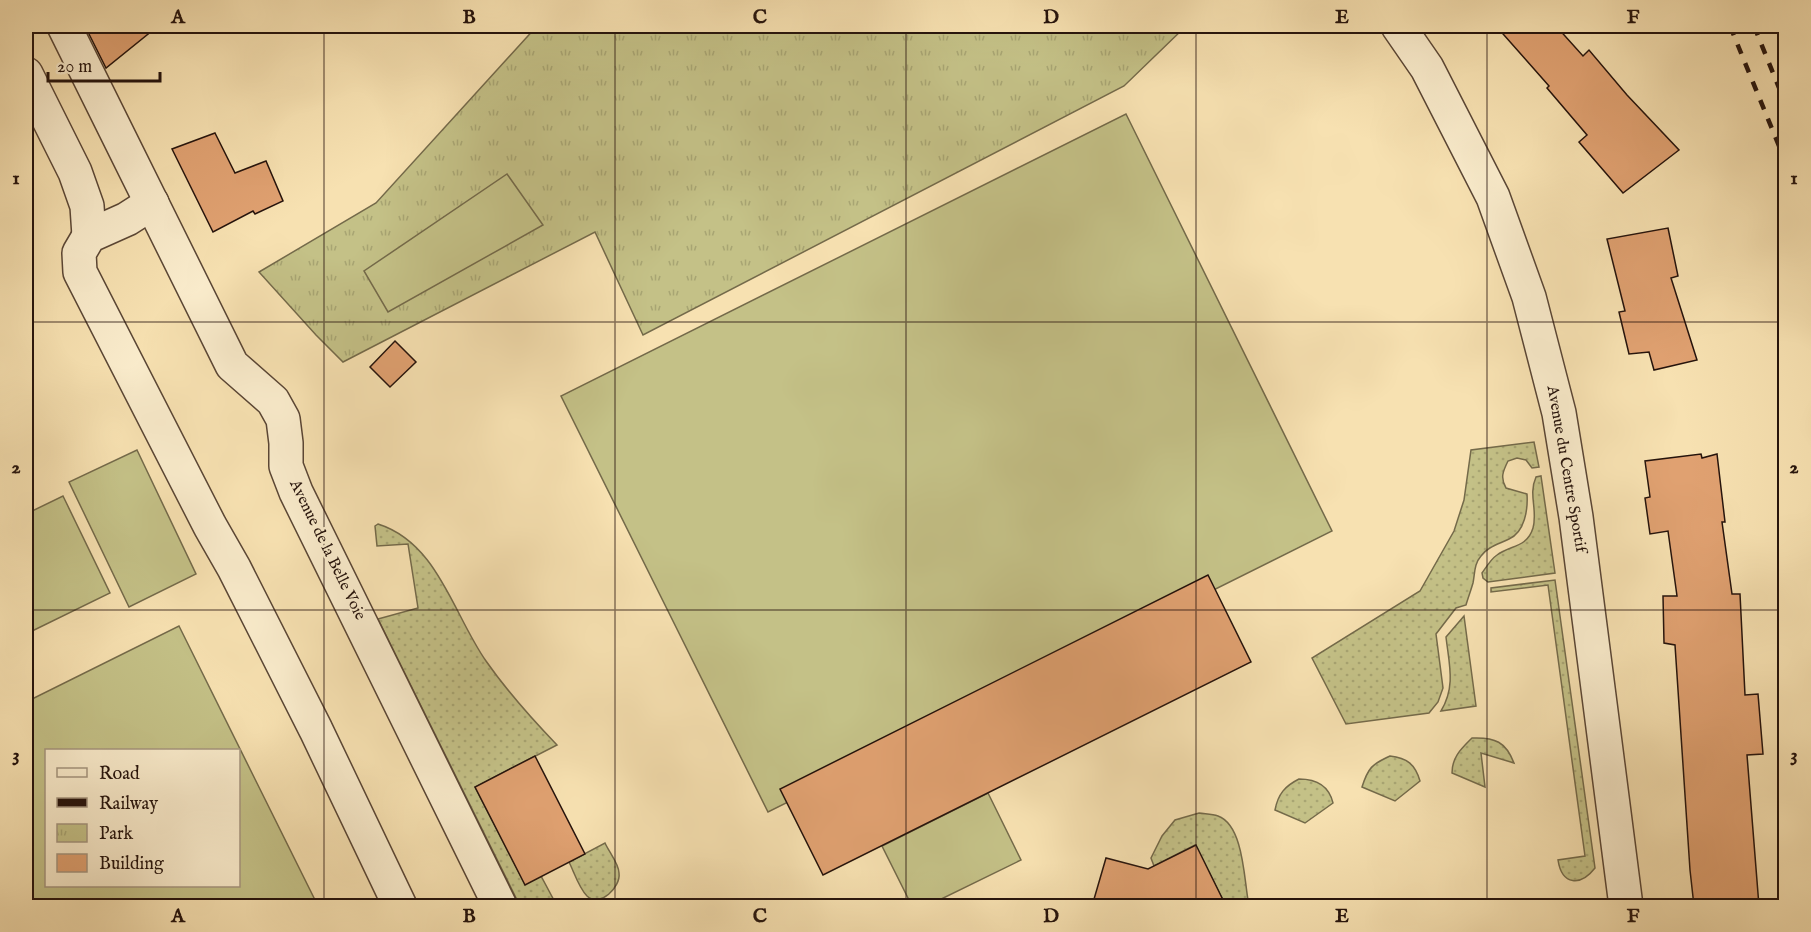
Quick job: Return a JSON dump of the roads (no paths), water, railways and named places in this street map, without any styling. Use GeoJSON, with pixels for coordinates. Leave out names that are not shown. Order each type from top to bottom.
{"type":"FeatureCollection","features":[{"type":"Feature","properties":{"kind":"street","name":"Avenue de la Belle Voie"},"geometry":{"type":"LineString","coordinates":[[64,26],[232,365],[273,401],[283,419],[286,466],[296,492],[500,906]]}},
{"type":"Feature","properties":{"kind":"street","name":"Avenue du Centre Sportif"},"geometry":{"type":"LineString","coordinates":[[1398,26],[1427,68],[1493,197],[1528,297],[1556,401],[1576,517],[1626,906]]}},
{"type":"Feature","properties":{"kind":"street"},"geometry":{"type":"LineString","coordinates":[[26,74],[75,172],[87,206],[89,236],[79,253],[80,272],[210,526],[255,608],[400,906]]}},
{"type":"Feature","properties":{"kind":"street"},"geometry":{"type":"LineString","coordinates":[[89,236],[127,219],[152,202]]}},
{"type":"Feature","properties":{"kind":"railway"},"geometry":{"type":"LineString","coordinates":[[1730,26],[1786,163]]}},
{"type":"Feature","properties":{"kind":"railway"},"geometry":{"type":"LineString","coordinates":[[1754,26],[1786,105]]}}]}
